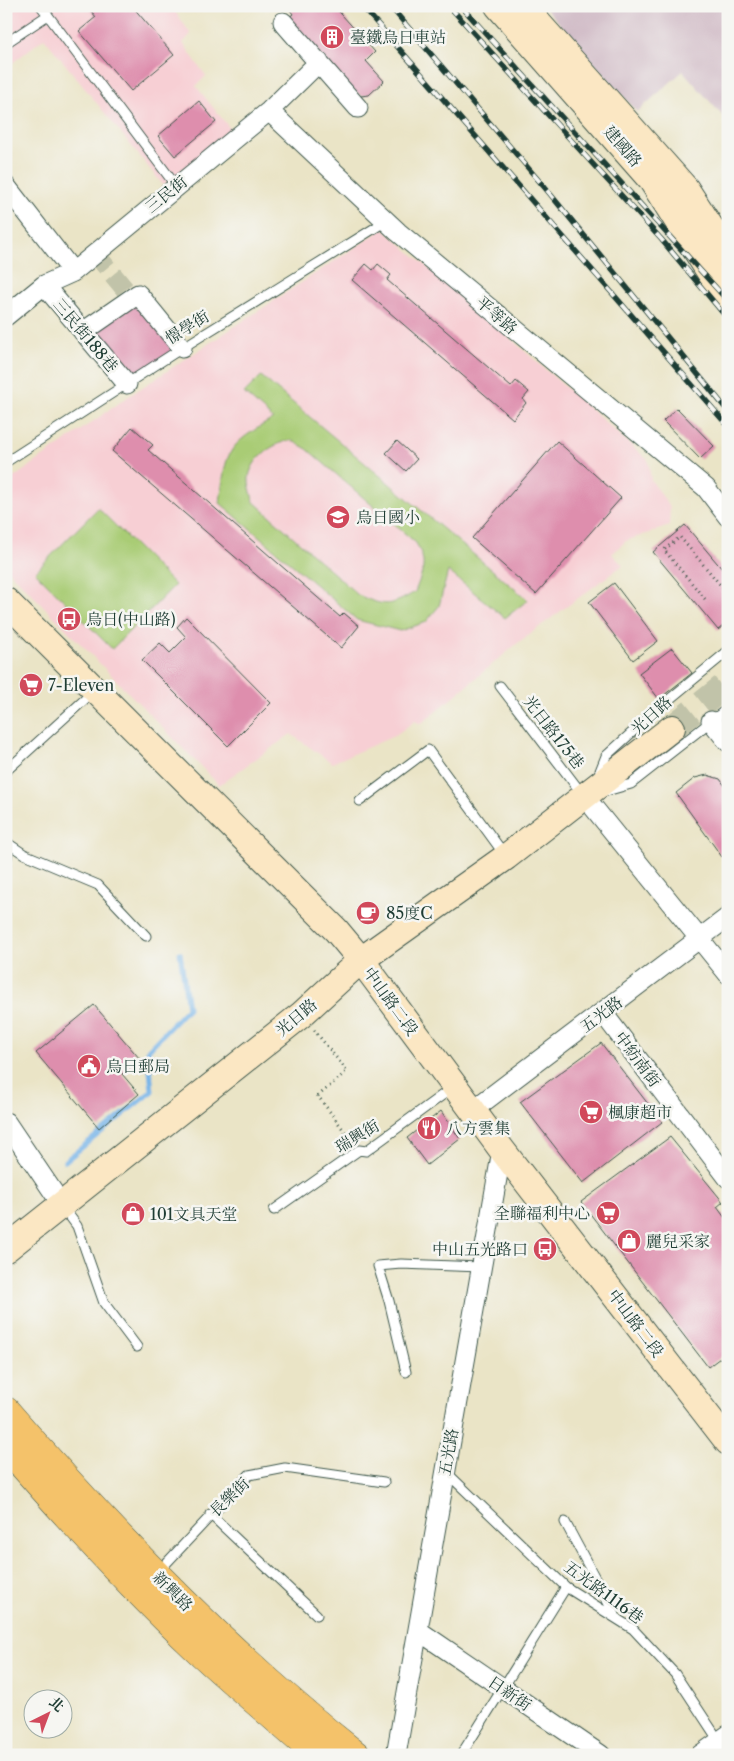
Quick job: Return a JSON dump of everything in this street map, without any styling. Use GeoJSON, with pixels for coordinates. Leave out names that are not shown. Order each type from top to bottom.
{"type":"FeatureCollection","features":[{"type":"Feature","properties":{"kind":"main road","name":"建國路"},"geometry":{"type":"LineString","coordinates":[[498,6],[652,181],[728,301]]}},
{"type":"Feature","properties":{"kind":"main road","name":"建國路"},"geometry":{"type":"LineString","coordinates":[[523,6],[686,189],[728,254]]}},
{"type":"Feature","properties":{"kind":"main road","name":"中山路二段"},"geometry":{"type":"LineString","coordinates":[[6,601],[94,691],[336,930],[361,960],[502,1150],[728,1442]]}},
{"type":"Feature","properties":{"kind":"main road","name":"光日路"},"geometry":{"type":"LineString","coordinates":[[6,1249],[301,1015],[361,960],[506,857],[672,728]]}},
{"type":"Feature","properties":{"kind":"main road","name":"新興路"},"geometry":{"type":"LineString","coordinates":[[6,1411],[84,1500],[156,1574],[214,1631],[356,1755]]}},
{"type":"Feature","properties":{"kind":"main road","name":"新興路"},"geometry":{"type":"LineString","coordinates":[[6,1446],[64,1514],[147,1599],[199,1650],[318,1755]]}},
{"type":"Feature","properties":{"kind":"street"},"geometry":{"type":"LineString","coordinates":[[283,22],[358,108]]}},
{"type":"Feature","properties":{"kind":"street","name":"三民街"},"geometry":{"type":"LineString","coordinates":[[6,316],[44,285],[73,272],[268,111],[319,62]]}},
{"type":"Feature","properties":{"kind":"street","name":"平等路"},"geometry":{"type":"LineString","coordinates":[[268,111],[386,220],[542,353],[706,488],[728,517]]}},
{"type":"Feature","properties":{"kind":"street"},"geometry":{"type":"LineString","coordinates":[[6,186],[73,272]]}},
{"type":"Feature","properties":{"kind":"street","name":"三民街188巷"},"geometry":{"type":"LineString","coordinates":[[44,285],[127,384]]}},
{"type":"Feature","properties":{"kind":"street"},"geometry":{"type":"LineString","coordinates":[[83,332],[138,294],[182,348]]}},
{"type":"Feature","properties":{"kind":"street"},"geometry":{"type":"LineString","coordinates":[[711,721],[728,742]]}},
{"type":"Feature","properties":{"kind":"street"},"geometry":{"type":"LineString","coordinates":[[588,794],[728,974]]}},
{"type":"Feature","properties":{"kind":"street","name":"五光路"},"geometry":{"type":"LineString","coordinates":[[473,1110],[728,917]]}},
{"type":"Feature","properties":{"kind":"street","name":"中紡南街"},"geometry":{"type":"LineString","coordinates":[[603,1013],[728,1178]]}},
{"type":"Feature","properties":{"kind":"street"},"geometry":{"type":"LineString","coordinates":[[6,1122],[62,1205]]}},
{"type":"Feature","properties":{"kind":"street","name":"五光路"},"geometry":{"type":"LineString","coordinates":[[396,1755],[502,1150]]}},
{"type":"Feature","properties":{"kind":"street","name":"日新街"},"geometry":{"type":"LineString","coordinates":[[419,1631],[601,1755]]}},
{"type":"Feature","properties":{"kind":"street"},"geometry":{"type":"LineString","coordinates":[[700,1755],[723,1744]]}},
{"type":"Feature","properties":{"kind":"lane"},"geometry":{"type":"LineString","coordinates":[[41,6],[176,186]]}},
{"type":"Feature","properties":{"kind":"lane"},"geometry":{"type":"LineString","coordinates":[[6,43],[48,15]]}},
{"type":"Feature","properties":{"kind":"lane","name":"憬學街"},"geometry":{"type":"LineString","coordinates":[[6,462],[182,348],[386,220]]}},
{"type":"Feature","properties":{"kind":"lane","name":"光日路"},"geometry":{"type":"LineString","coordinates":[[588,794],[606,756],[660,707],[728,651]]}},
{"type":"Feature","properties":{"kind":"lane","name":"光日路175巷"},"geometry":{"type":"LineString","coordinates":[[500,686],[588,794]]}},
{"type":"Feature","properties":{"kind":"lane"},"geometry":{"type":"LineString","coordinates":[[6,771],[94,691]]}},
{"type":"Feature","properties":{"kind":"lane"},"geometry":{"type":"LineString","coordinates":[[588,794],[607,792],[631,784],[728,708]]}},
{"type":"Feature","properties":{"kind":"lane"},"geometry":{"type":"LineString","coordinates":[[360,801],[428,750],[506,857]]}},
{"type":"Feature","properties":{"kind":"lane"},"geometry":{"type":"LineString","coordinates":[[6,863],[8,842]]}},
{"type":"Feature","properties":{"kind":"lane"},"geometry":{"type":"LineString","coordinates":[[8,842],[24,854],[98,885],[146,936]]}},
{"type":"Feature","properties":{"kind":"lane","name":"瑞興街"},"geometry":{"type":"LineString","coordinates":[[274,1210],[358,1150],[366,1151],[454,1086]]}},
{"type":"Feature","properties":{"kind":"lane"},"geometry":{"type":"LineString","coordinates":[[62,1205],[77,1226],[104,1303],[137,1347]]}},
{"type":"Feature","properties":{"kind":"lane"},"geometry":{"type":"LineString","coordinates":[[406,1372],[389,1301],[378,1266],[400,1264],[481,1267]]}},
{"type":"Feature","properties":{"kind":"lane","name":"長樂街"},"geometry":{"type":"LineString","coordinates":[[156,1574],[210,1514],[249,1475],[285,1468],[384,1482]]}},
{"type":"Feature","properties":{"kind":"lane","name":"五光路1116巷"},"geometry":{"type":"LineString","coordinates":[[445,1471],[566,1587],[633,1629],[675,1674],[723,1744]]}},
{"type":"Feature","properties":{"kind":"lane"},"geometry":{"type":"LineString","coordinates":[[210,1514],[317,1615]]}},
{"type":"Feature","properties":{"kind":"lane"},"geometry":{"type":"LineString","coordinates":[[565,1522],[617,1620]]}},
{"type":"Feature","properties":{"kind":"lane"},"geometry":{"type":"LineString","coordinates":[[461,1755],[501,1688],[566,1587]]}},
{"type":"Feature","properties":{"kind":"path"},"geometry":{"type":"LineString","coordinates":[[705,599],[664,550],[680,537],[728,594]]}},
{"type":"Feature","properties":{"kind":"path"},"geometry":{"type":"LineString","coordinates":[[301,1015],[347,1071],[318,1096],[358,1150]]}},
{"type":"Feature","properties":{"kind":"shaded area"},"geometry":{"type":"Polygon","coordinates":[[[6,6],[171,6],[191,34],[183,43],[206,76],[196,86],[232,131],[163,185],[44,38],[6,68],[6,6]]]}},
{"type":"Feature","properties":{"kind":"shaded area"},"geometry":{"type":"Polygon","coordinates":[[[544,6],[728,6],[728,122],[683,71],[637,112],[544,6]]]}},
{"type":"Feature","properties":{"kind":"shaded area","name":"烏日國小"},"geometry":{"type":"Polygon","coordinates":[[[383,229],[648,460],[651,480],[670,507],[669,526],[626,541],[612,554],[623,565],[519,642],[421,724],[415,721],[394,736],[332,763],[291,734],[219,785],[6,568],[6,483],[126,398],[383,229]]]}},
{"type":"Feature","properties":{"kind":"green space"},"geometry":{"type":"Polygon","coordinates":[[[261,376],[528,600],[505,618],[448,571],[439,606],[426,622],[400,631],[357,620],[220,503],[224,471],[231,451],[246,436],[273,419],[244,393],[261,376]],[[291,440],[277,444],[264,452],[254,464],[249,477],[253,501],[358,595],[375,602],[387,604],[415,592],[423,567],[422,556],[416,543],[307,449],[291,440]]]}},
{"type":"Feature","properties":{"kind":"green space"},"geometry":{"type":"Polygon","coordinates":[[[98,508],[175,585],[112,649],[35,572],[98,508]]]}},
{"type":"Feature","properties":{"kind":"building"},"geometry":{"type":"Polygon","coordinates":[[[87,6],[132,6],[174,55],[131,91],[79,31],[96,17],[87,6]]]}},
{"type":"Feature","properties":{"kind":"building","name":"臺鐵烏日車站"},"geometry":{"type":"Polygon","coordinates":[[[287,6],[334,6],[375,52],[366,61],[384,81],[369,95],[361,96],[348,87],[287,19],[293,14],[287,6]]]}},
{"type":"Feature","properties":{"kind":"building"},"geometry":{"type":"Polygon","coordinates":[[[199,101],[216,122],[175,156],[158,136],[199,101]]]}},
{"type":"Feature","properties":{"kind":"building"},"geometry":{"type":"Polygon","coordinates":[[[366,264],[373,270],[378,264],[391,275],[387,280],[511,387],[516,381],[529,392],[523,399],[526,403],[513,419],[352,280],[366,264]]]}},
{"type":"Feature","properties":{"kind":"building"},"geometry":{"type":"Polygon","coordinates":[[[138,294],[182,348],[127,384],[83,332],[138,294]]]}},
{"type":"Feature","properties":{"kind":"building"},"geometry":{"type":"Polygon","coordinates":[[[677,408],[714,446],[700,459],[663,421],[677,408]]]}},
{"type":"Feature","properties":{"kind":"building"},"geometry":{"type":"Polygon","coordinates":[[[132,427],[153,445],[148,450],[340,617],[344,613],[359,626],[341,648],[112,451],[132,427]]]}},
{"type":"Feature","properties":{"kind":"building"},"geometry":{"type":"Polygon","coordinates":[[[397,441],[417,459],[406,471],[386,453],[397,441]]]}},
{"type":"Feature","properties":{"kind":"building"},"geometry":{"type":"Polygon","coordinates":[[[557,441],[621,498],[536,594],[472,538],[557,441]]]}},
{"type":"Feature","properties":{"kind":"building"},"geometry":{"type":"Polygon","coordinates":[[[685,525],[723,570],[728,566],[728,622],[718,630],[653,552],[685,525]]]}},
{"type":"Feature","properties":{"kind":"building"},"geometry":{"type":"Polygon","coordinates":[[[614,583],[658,641],[633,660],[589,602],[614,583]]]}},
{"type":"Feature","properties":{"kind":"building"},"geometry":{"type":"Polygon","coordinates":[[[186,617],[271,703],[228,746],[142,660],[160,643],[170,653],[186,637],[177,627],[186,617]]]}},
{"type":"Feature","properties":{"kind":"building"},"geometry":{"type":"Polygon","coordinates":[[[672,648],[692,673],[659,699],[639,673],[672,648]]]}},
{"type":"Feature","properties":{"kind":"building"},"geometry":{"type":"Polygon","coordinates":[[[707,775],[720,779],[728,790],[728,853],[722,857],[676,793],[695,778],[707,775]]]}},
{"type":"Feature","properties":{"kind":"building","name":"烏日郵局"},"geometry":{"type":"Polygon","coordinates":[[[94,1005],[140,1059],[122,1074],[139,1094],[99,1128],[36,1053],[94,1005]]]}},
{"type":"Feature","properties":{"kind":"building","name":"楓康超市"},"geometry":{"type":"Polygon","coordinates":[[[601,1043],[662,1122],[583,1183],[520,1102],[601,1043]]]}},
{"type":"Feature","properties":{"kind":"building"},"geometry":{"type":"Polygon","coordinates":[[[441,1111],[460,1139],[427,1165],[407,1138],[441,1111]]]}},
{"type":"Feature","properties":{"kind":"building"},"geometry":{"type":"Polygon","coordinates":[[[670,1137],[723,1202],[717,1207],[728,1222],[728,1352],[708,1367],[581,1202],[670,1137]]]}},
{"type":"Feature","properties":{"kind":"waterway"},"geometry":{"type":"LineString","coordinates":[[65,1161],[152,1091],[148,1050],[188,1008],[180,953]]}},
{"type":"Feature","properties":{"kind":"tunnel"},"geometry":{"type":"LineString","coordinates":[[95,253],[132,298]]}},
{"type":"Feature","properties":{"kind":"tunnel"},"geometry":{"type":"LineString","coordinates":[[672,728],[728,683]]}},
{"type":"Feature","properties":{"kind":"railway"},"geometry":{"type":"LineString","coordinates":[[362,6],[728,426]]}},
{"type":"Feature","properties":{"kind":"railway"},"geometry":{"type":"LineString","coordinates":[[390,6],[546,189],[728,411]]}},
{"type":"Feature","properties":{"kind":"railway"},"geometry":{"type":"LineString","coordinates":[[449,6],[661,239],[728,319]]}},
{"type":"Feature","properties":{"kind":"railway"},"geometry":{"type":"LineString","coordinates":[[461,6],[728,301]]}},
{"type":"Feature","properties":{"kind":"place","name":"臺鐵烏日車站"},"geometry":{"type":"Point","coordinates":[332,37]}},
{"type":"Feature","properties":{"kind":"place","name":"烏日國小"},"geometry":{"type":"Point","coordinates":[338,517]}},
{"type":"Feature","properties":{"kind":"place","name":"烏日(中山路)"},"geometry":{"type":"Point","coordinates":[69,619]}},
{"type":"Feature","properties":{"kind":"place","name":"7-Eleven"},"geometry":{"type":"Point","coordinates":[31,685]}},
{"type":"Feature","properties":{"kind":"place","name":"85度C"},"geometry":{"type":"Point","coordinates":[368,913]}},
{"type":"Feature","properties":{"kind":"place","name":"烏日郵局"},"geometry":{"type":"Point","coordinates":[89,1066]}},
{"type":"Feature","properties":{"kind":"place","name":"楓康超市"},"geometry":{"type":"Point","coordinates":[591,1112]}},
{"type":"Feature","properties":{"kind":"place","name":"八方雲集"},"geometry":{"type":"Point","coordinates":[429,1128]}},
{"type":"Feature","properties":{"kind":"place","name":"全聯福利中心"},"geometry":{"type":"Point","coordinates":[608,1213]}},
{"type":"Feature","properties":{"kind":"place","name":"101文具天堂"},"geometry":{"type":"Point","coordinates":[133,1214]}},
{"type":"Feature","properties":{"kind":"place","name":"麗兒采家"},"geometry":{"type":"Point","coordinates":[629,1241]}},
{"type":"Feature","properties":{"kind":"place","name":"中山五光路口"},"geometry":{"type":"Point","coordinates":[545,1249]}}]}
